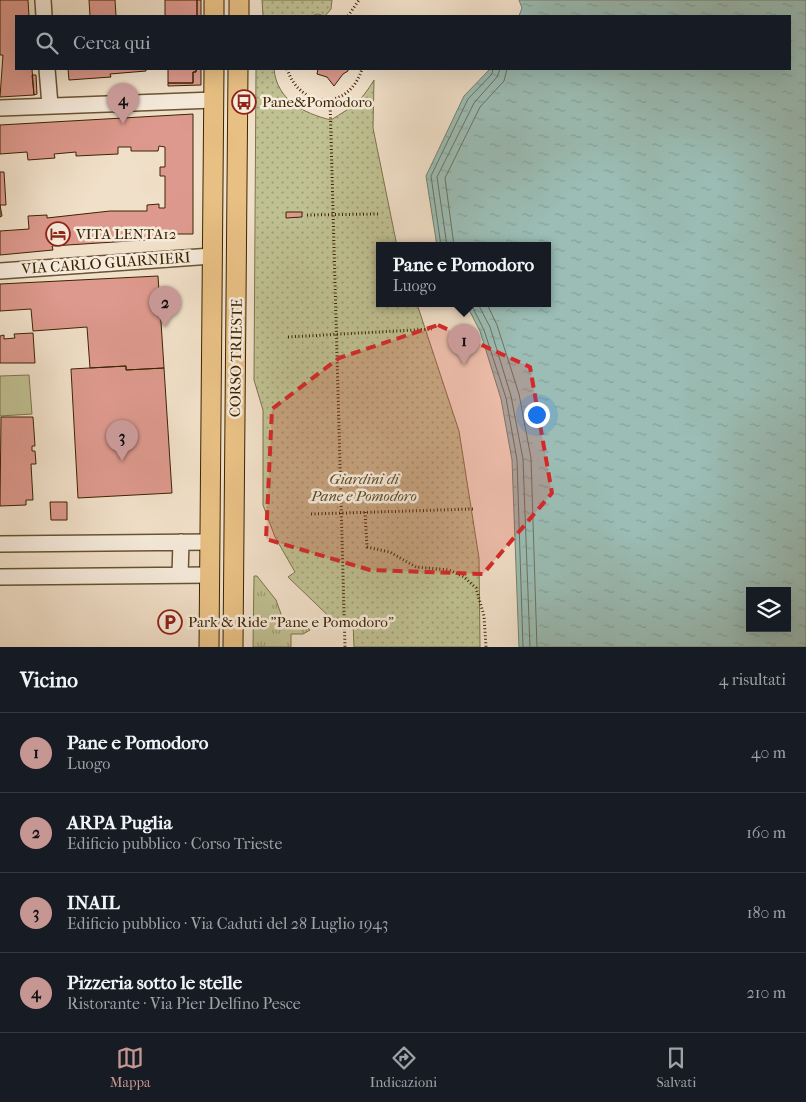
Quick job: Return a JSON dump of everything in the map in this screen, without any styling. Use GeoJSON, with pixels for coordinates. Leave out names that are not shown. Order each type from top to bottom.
{"type":"FeatureCollection","features":[{"type":"Feature","properties":{"kind":"main road"},"geometry":{"type":"LineString","coordinates":[[214,0],[214,15]]}},
{"type":"Feature","properties":{"kind":"main road"},"geometry":{"type":"LineString","coordinates":[[239,0],[239,15]]}},
{"type":"Feature","properties":{"kind":"main road","name":"CORSO TRIESTE"},"geometry":{"type":"LineString","coordinates":[[209,647],[214,70]]}},
{"type":"Feature","properties":{"kind":"main road","name":"CORSO TRIESTE"},"geometry":{"type":"LineString","coordinates":[[233,647],[238,70]]}},
{"type":"Feature","properties":{"kind":"street"},"geometry":{"type":"LineString","coordinates":[[43,0],[44,15]]}},
{"type":"Feature","properties":{"kind":"street"},"geometry":{"type":"LineString","coordinates":[[47,70],[50,106]]}},
{"type":"Feature","properties":{"kind":"street"},"geometry":{"type":"LineString","coordinates":[[0,108],[214,100]]}},
{"type":"Feature","properties":{"kind":"street","name":"VIA CARLO GUARNIERI"},"geometry":{"type":"LineString","coordinates":[[0,271],[212,256]]}},
{"type":"Feature","properties":{"kind":"street"},"geometry":{"type":"LineString","coordinates":[[180,576],[181,542]]}},
{"type":"Feature","properties":{"kind":"street"},"geometry":{"type":"LineString","coordinates":[[0,544],[210,542]]}},
{"type":"Feature","properties":{"kind":"street"},"geometry":{"type":"LineString","coordinates":[[0,577],[210,575]]}},
{"type":"Feature","properties":{"kind":"path"},"geometry":{"type":"LineString","coordinates":[[349,15],[359,0]]}},
{"type":"Feature","properties":{"kind":"path"},"geometry":{"type":"LineString","coordinates":[[287,70],[291,80],[307,96],[330,100],[342,96],[352,89],[359,79],[362,70]]}},
{"type":"Feature","properties":{"kind":"path"},"geometry":{"type":"LineString","coordinates":[[330,100],[345,647]]}},
{"type":"Feature","properties":{"kind":"path"},"geometry":{"type":"LineString","coordinates":[[307,215],[379,214]]}},
{"type":"Feature","properties":{"kind":"path"},"geometry":{"type":"LineString","coordinates":[[288,337],[432,329]]}},
{"type":"Feature","properties":{"kind":"path"},"geometry":{"type":"LineString","coordinates":[[311,514],[473,509]]}},
{"type":"Feature","properties":{"kind":"path"},"geometry":{"type":"LineString","coordinates":[[365,512],[367,547],[390,552],[416,567],[448,570],[464,577],[476,588],[484,616],[486,647]]}},
{"type":"Feature","properties":{"kind":"highlighted area"},"geometry":{"type":"Polygon","coordinates":[[[438,325],[530,367],[552,493],[483,574],[370,570],[266,539],[272,409],[339,358],[438,325]]]}},
{"type":"Feature","properties":{"kind":"green space"},"geometry":{"type":"Polygon","coordinates":[[[262,0],[332,0],[331,9],[326,15],[263,15],[262,0]]]}},
{"type":"Feature","properties":{"kind":"green space","name":"Giardini di Pane e Pomodoro"},"geometry":{"type":"Polygon","coordinates":[[[256,70],[274,70],[280,89],[293,104],[301,109],[331,120],[356,103],[374,80],[373,128],[396,242],[376,242],[376,307],[418,307],[459,431],[479,558],[480,647],[354,647],[353,623],[339,622],[341,628],[288,577],[295,572],[275,537],[263,505],[263,410],[254,380],[256,70]]]}},
{"type":"Feature","properties":{"kind":"green space"},"geometry":{"type":"Polygon","coordinates":[[[29,375],[32,414],[0,416],[0,376],[29,375]]]}},
{"type":"Feature","properties":{"kind":"green space"},"geometry":{"type":"Polygon","coordinates":[[[254,576],[257,576],[276,600],[285,625],[303,624],[310,630],[303,634],[291,634],[291,647],[253,647],[254,576]]]}},
{"type":"Feature","properties":{"kind":"water"},"geometry":{"type":"Polygon","coordinates":[[[519,0],[806,0],[806,647],[519,647],[512,460],[501,399],[480,331],[468,307],[551,307],[551,242],[436,242],[426,176],[464,96],[489,70],[791,70],[791,15],[519,15],[522,8],[519,0]]]}},
{"type":"Feature","properties":{"kind":"building"},"geometry":{"type":"Polygon","coordinates":[[[0,0],[28,0],[29,15],[15,15],[15,70],[32,70],[34,95],[0,97],[3,55],[0,55],[0,0]]]}},
{"type":"Feature","properties":{"kind":"building"},"geometry":{"type":"Polygon","coordinates":[[[89,0],[115,0],[116,15],[90,15],[89,0]]]}},
{"type":"Feature","properties":{"kind":"building"},"geometry":{"type":"Polygon","coordinates":[[[165,0],[197,0],[197,15],[165,15],[165,0]]]}},
{"type":"Feature","properties":{"kind":"building"},"geometry":{"type":"Polygon","coordinates":[[[197,0],[201,0],[201,15],[197,15],[197,0]]]}},
{"type":"Feature","properties":{"kind":"building"},"geometry":{"type":"Polygon","coordinates":[[[68,70],[146,70],[110,74],[111,77],[69,80],[68,70]]]}},
{"type":"Feature","properties":{"kind":"building"},"geometry":{"type":"Polygon","coordinates":[[[168,70],[196,70],[196,72],[193,72],[193,83],[168,83],[168,70]]]}},
{"type":"Feature","properties":{"kind":"building"},"geometry":{"type":"Polygon","coordinates":[[[196,70],[201,70],[201,85],[168,86],[168,83],[193,83],[193,72],[196,72],[196,70]]]}},
{"type":"Feature","properties":{"kind":"building"},"geometry":{"type":"Polygon","coordinates":[[[318,70],[348,70],[334,86],[327,77],[317,74],[318,70]]]}},
{"type":"Feature","properties":{"kind":"building"},"geometry":{"type":"Polygon","coordinates":[[[32,75],[36,75],[37,94],[34,95],[32,75]]]}},
{"type":"Feature","properties":{"kind":"building"},"geometry":{"type":"Polygon","coordinates":[[[193,114],[193,234],[160,234],[161,239],[52,246],[53,250],[0,255],[0,231],[29,229],[28,216],[47,215],[47,218],[110,211],[147,211],[147,205],[159,204],[159,208],[165,208],[165,176],[160,176],[160,167],[165,167],[165,147],[159,146],[158,151],[131,151],[131,147],[118,147],[118,154],[76,156],[76,152],[54,154],[55,158],[28,160],[27,152],[0,154],[0,125],[193,114]]]}},
{"type":"Feature","properties":{"kind":"building"},"geometry":{"type":"Polygon","coordinates":[[[0,172],[4,172],[6,205],[0,205],[0,172]]]}},
{"type":"Feature","properties":{"kind":"building"},"geometry":{"type":"Polygon","coordinates":[[[286,212],[302,212],[302,217],[286,218],[286,212]]]}},
{"type":"Feature","properties":{"kind":"building"},"geometry":{"type":"Polygon","coordinates":[[[158,276],[164,368],[126,370],[126,366],[90,368],[87,327],[33,331],[31,309],[0,311],[0,284],[158,276]]]}},
{"type":"Feature","properties":{"kind":"building"},"geometry":{"type":"Polygon","coordinates":[[[33,333],[35,363],[0,363],[0,336],[4,335],[4,339],[15,338],[14,334],[33,333]]]}},
{"type":"Feature","properties":{"kind":"building"},"geometry":{"type":"Polygon","coordinates":[[[126,366],[126,370],[164,368],[172,493],[78,498],[71,369],[126,366]]]}},
{"type":"Feature","properties":{"kind":"building"},"geometry":{"type":"Polygon","coordinates":[[[1,417],[33,417],[35,446],[32,446],[32,451],[35,451],[36,464],[31,464],[33,500],[26,500],[26,505],[0,506],[1,417]]]}},
{"type":"Feature","properties":{"kind":"building"},"geometry":{"type":"Polygon","coordinates":[[[50,502],[67,502],[67,520],[51,520],[50,502]]]}},
{"type":"Feature","properties":{"kind":"place","name":"Pane&Pomodoro"},"geometry":{"type":"Point","coordinates":[244,102]}},
{"type":"Feature","properties":{"kind":"place","name":"Pizzeria sotto le stelle"},"geometry":{"type":"Point","coordinates":[123,124]}},
{"type":"Feature","properties":{"kind":"place","name":"VITA LENTA12"},"geometry":{"type":"Point","coordinates":[58,234]}},
{"type":"Feature","properties":{"kind":"place","name":"ARPA Puglia"},"geometry":{"type":"Point","coordinates":[165,327]}},
{"type":"Feature","properties":{"kind":"place","name":"Pane e Pomodoro"},"geometry":{"type":"Point","coordinates":[464,365]}},
{"type":"Feature","properties":{"kind":"place","name":"INAIL"},"geometry":{"type":"Point","coordinates":[122,461]}},
{"type":"Feature","properties":{"kind":"place","name":"Park & Ride \"Pane e Pomodoro\""},"geometry":{"type":"Point","coordinates":[170,622]}}]}
